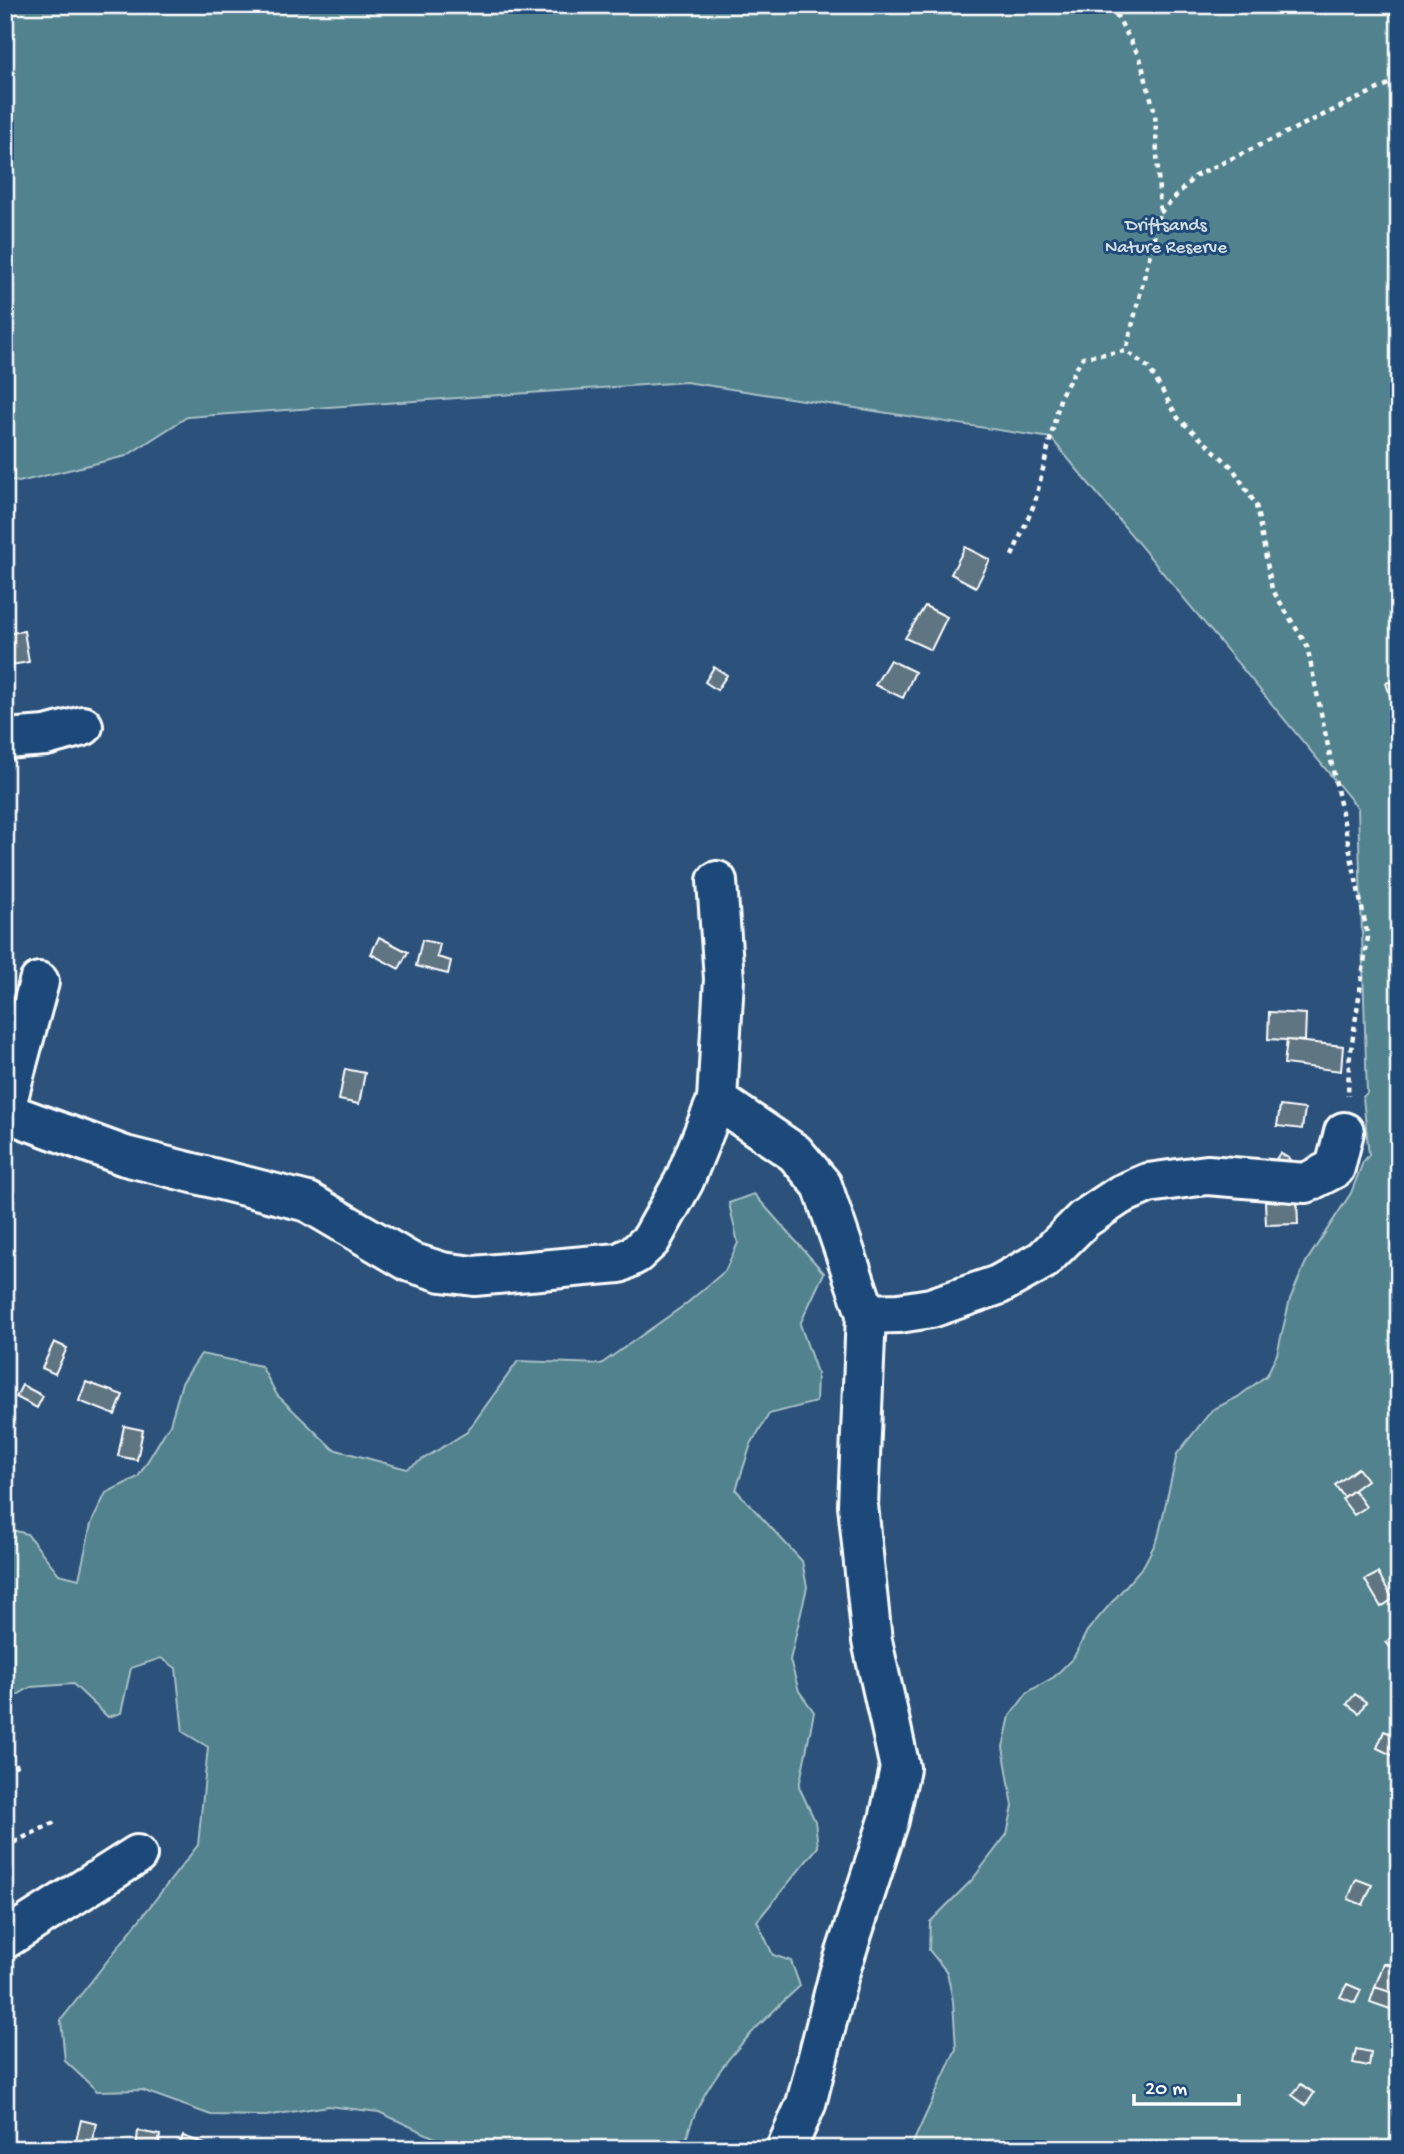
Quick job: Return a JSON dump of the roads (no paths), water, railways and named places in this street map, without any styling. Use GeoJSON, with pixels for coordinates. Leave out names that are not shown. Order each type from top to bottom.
{"type":"FeatureCollection","features":[{"type":"Feature","properties":{"kind":"street"},"geometry":{"type":"LineString","coordinates":[[5,739],[46,736],[83,726]]}},
{"type":"Feature","properties":{"kind":"street"},"geometry":{"type":"LineString","coordinates":[[39,982],[5,1111],[125,1156],[308,1202],[410,1262],[442,1272],[474,1276],[587,1268],[618,1263],[636,1254],[651,1240],[684,1181],[717,1100],[724,979],[717,881]]}},
{"type":"Feature","properties":{"kind":"street"},"geometry":{"type":"LineString","coordinates":[[717,1100],[795,1153],[822,1185],[866,1314],[858,1505],[872,1641],[900,1768],[889,1821],[839,1974],[806,2104],[786,2149]]}},
{"type":"Feature","properties":{"kind":"street"},"geometry":{"type":"LineString","coordinates":[[866,1314],[931,1308],[998,1285],[1043,1260],[1084,1219],[1120,1195],[1148,1183],[1207,1175],[1306,1183],[1335,1168],[1344,1132]]}},
{"type":"Feature","properties":{"kind":"street"},"geometry":{"type":"LineString","coordinates":[[5,1939],[137,1855]]}},
{"type":"Feature","properties":{"kind":"park label","name":"Driftsands Nature Reserve"},"geometry":{"type":"Point","coordinates":[1166,237]}}]}
